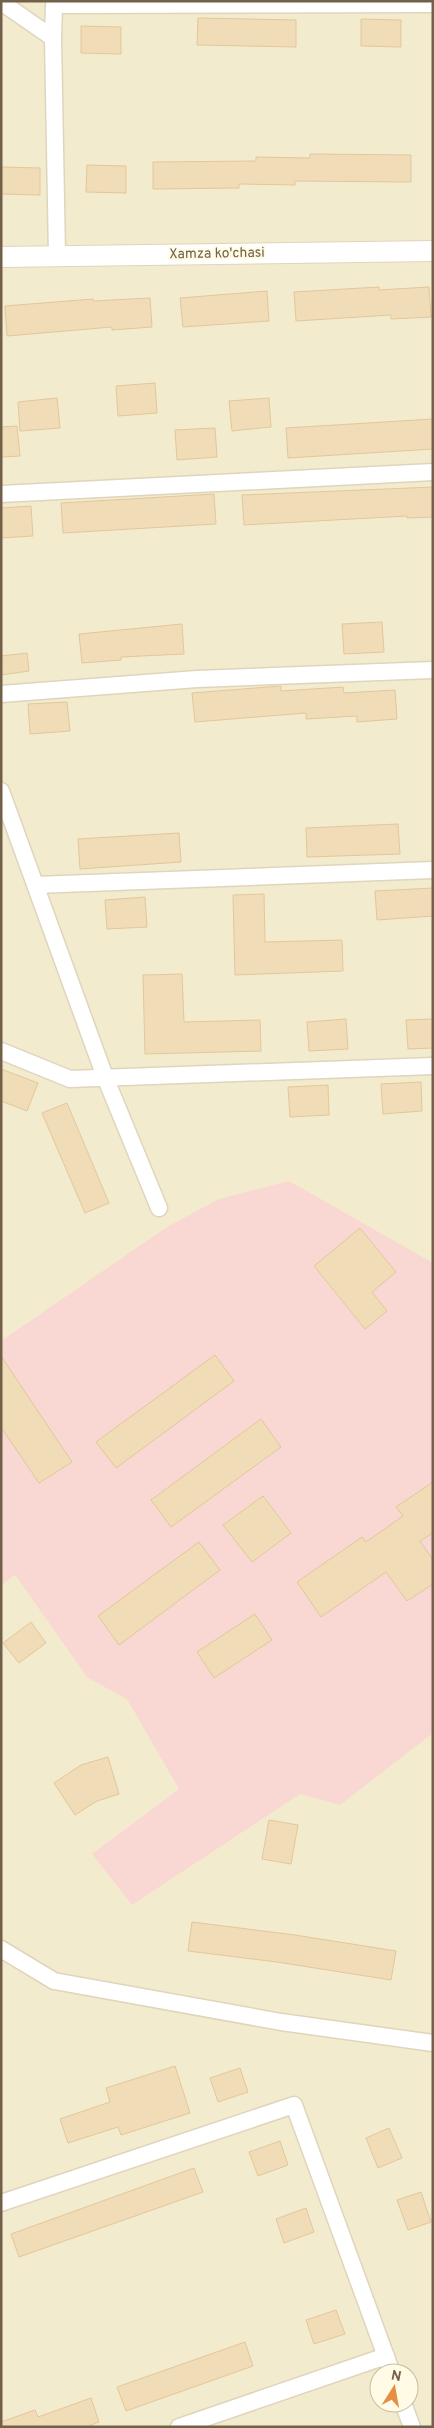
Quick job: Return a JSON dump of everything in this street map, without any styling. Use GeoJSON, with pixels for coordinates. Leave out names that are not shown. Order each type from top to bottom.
{"type":"FeatureCollection","features":[{"type":"Feature","properties":{"kind":"street"},"geometry":{"type":"LineString","coordinates":[[1,2],[53,38]]}},
{"type":"Feature","properties":{"kind":"street"},"geometry":{"type":"LineString","coordinates":[[57,256],[54,5],[433,4]]}},
{"type":"Feature","properties":{"kind":"street","name":"Xamza ko'chasi"},"geometry":{"type":"LineString","coordinates":[[1,257],[433,251]]}},
{"type":"Feature","properties":{"kind":"street"},"geometry":{"type":"LineString","coordinates":[[1,494],[433,472]]}},
{"type":"Feature","properties":{"kind":"street"},"geometry":{"type":"LineString","coordinates":[[1,694],[197,679],[433,670]]}},
{"type":"Feature","properties":{"kind":"street"},"geometry":{"type":"LineString","coordinates":[[1,791],[9,831],[34,885],[105,1077],[160,1208]]}},
{"type":"Feature","properties":{"kind":"street"},"geometry":{"type":"LineString","coordinates":[[34,885],[433,870]]}},
{"type":"Feature","properties":{"kind":"street"},"geometry":{"type":"LineString","coordinates":[[1,1051],[70,1079],[433,1066]]}},
{"type":"Feature","properties":{"kind":"street"},"geometry":{"type":"LineString","coordinates":[[1,1950],[54,1981],[280,2022],[433,2043]]}},
{"type":"Feature","properties":{"kind":"street"},"geometry":{"type":"LineString","coordinates":[[1,2203],[294,2105],[388,2363]]}},
{"type":"Feature","properties":{"kind":"street"},"geometry":{"type":"LineString","coordinates":[[179,2427],[386,2356]]}},
{"type":"Feature","properties":{"kind":"street"},"geometry":{"type":"LineString","coordinates":[[407,2413],[412,2427]]}},
{"type":"Feature","properties":{"kind":"shaded area"},"geometry":{"type":"Polygon","coordinates":[[[1,1],[433,1],[433,2427],[1,2427],[1,1]]]}},
{"type":"Feature","properties":{"kind":"shaded area"},"geometry":{"type":"Polygon","coordinates":[[[289,1181],[433,1263],[433,1733],[340,1805],[300,1794],[132,1905],[92,1854],[179,1789],[127,1699],[88,1678],[15,1575],[1,1585],[1,1341],[167,1227],[219,1199],[289,1181]]]}},
{"type":"Feature","properties":{"kind":"building"},"geometry":{"type":"Polygon","coordinates":[[[198,18],[296,20],[296,47],[197,45],[198,18]]]}},
{"type":"Feature","properties":{"kind":"building"},"geometry":{"type":"Polygon","coordinates":[[[361,19],[401,20],[401,47],[361,46],[361,19]]]}},
{"type":"Feature","properties":{"kind":"building"},"geometry":{"type":"Polygon","coordinates":[[[81,26],[121,27],[121,54],[81,53],[81,26]]]}},
{"type":"Feature","properties":{"kind":"building"},"geometry":{"type":"Polygon","coordinates":[[[310,154],[411,155],[411,182],[295,181],[295,185],[239,184],[239,188],[153,189],[153,162],[256,161],[256,157],[310,158],[310,154]]]}},
{"type":"Feature","properties":{"kind":"building"},"geometry":{"type":"Polygon","coordinates":[[[87,165],[126,166],[126,193],[86,192],[87,165]]]}},
{"type":"Feature","properties":{"kind":"building"},"geometry":{"type":"Polygon","coordinates":[[[1,167],[40,168],[40,195],[1,194],[1,167]]]}},
{"type":"Feature","properties":{"kind":"building"},"geometry":{"type":"Polygon","coordinates":[[[379,287],[379,290],[429,287],[431,317],[391,319],[391,315],[296,321],[294,292],[379,287]]]}},
{"type":"Feature","properties":{"kind":"building"},"geometry":{"type":"Polygon","coordinates":[[[267,291],[269,321],[183,327],[180,298],[267,291]]]}},
{"type":"Feature","properties":{"kind":"building"},"geometry":{"type":"Polygon","coordinates":[[[150,298],[152,327],[112,330],[112,327],[7,336],[5,306],[93,299],[93,301],[150,298]]]}},
{"type":"Feature","properties":{"kind":"building"},"geometry":{"type":"Polygon","coordinates":[[[155,383],[157,413],[118,416],[116,386],[155,383]]]}},
{"type":"Feature","properties":{"kind":"building"},"geometry":{"type":"Polygon","coordinates":[[[57,398],[60,428],[20,431],[18,402],[57,398]]]}},
{"type":"Feature","properties":{"kind":"building"},"geometry":{"type":"Polygon","coordinates":[[[269,398],[271,427],[232,431],[229,401],[269,398]]]}},
{"type":"Feature","properties":{"kind":"building"},"geometry":{"type":"Polygon","coordinates":[[[433,419],[433,449],[288,458],[286,428],[433,419]]]}},
{"type":"Feature","properties":{"kind":"building"},"geometry":{"type":"Polygon","coordinates":[[[17,426],[20,456],[1,457],[1,427],[17,426]]]}},
{"type":"Feature","properties":{"kind":"building"},"geometry":{"type":"Polygon","coordinates":[[[215,428],[217,457],[177,460],[175,430],[215,428]]]}},
{"type":"Feature","properties":{"kind":"building"},"geometry":{"type":"Polygon","coordinates":[[[433,487],[433,517],[407,518],[407,516],[244,525],[242,495],[433,487]]]}},
{"type":"Feature","properties":{"kind":"building"},"geometry":{"type":"Polygon","coordinates":[[[214,494],[216,524],[63,533],[61,503],[214,494]]]}},
{"type":"Feature","properties":{"kind":"building"},"geometry":{"type":"Polygon","coordinates":[[[31,506],[33,536],[1,538],[1,508],[31,506]]]}},
{"type":"Feature","properties":{"kind":"building"},"geometry":{"type":"Polygon","coordinates":[[[382,622],[384,652],[344,654],[342,624],[382,622]]]}},
{"type":"Feature","properties":{"kind":"building"},"geometry":{"type":"Polygon","coordinates":[[[182,624],[184,654],[121,657],[121,660],[82,663],[79,634],[182,624]]]}},
{"type":"Feature","properties":{"kind":"building"},"geometry":{"type":"Polygon","coordinates":[[[27,653],[29,671],[1,675],[1,656],[27,653]]]}},
{"type":"Feature","properties":{"kind":"building"},"geometry":{"type":"Polygon","coordinates":[[[281,686],[281,691],[343,687],[344,693],[395,690],[397,719],[357,722],[357,716],[306,719],[306,713],[195,722],[192,693],[281,686]]]}},
{"type":"Feature","properties":{"kind":"building"},"geometry":{"type":"Polygon","coordinates":[[[67,702],[70,731],[30,734],[28,704],[67,702]]]}},
{"type":"Feature","properties":{"kind":"building"},"geometry":{"type":"Polygon","coordinates":[[[398,824],[400,854],[307,857],[306,828],[398,824]]]}},
{"type":"Feature","properties":{"kind":"building"},"geometry":{"type":"Polygon","coordinates":[[[179,833],[181,862],[80,869],[78,839],[179,833]]]}},
{"type":"Feature","properties":{"kind":"building"},"geometry":{"type":"Polygon","coordinates":[[[433,888],[433,916],[377,920],[375,891],[433,888]]]}},
{"type":"Feature","properties":{"kind":"building"},"geometry":{"type":"Polygon","coordinates":[[[264,894],[265,942],[342,940],[343,971],[235,975],[233,895],[264,894]]]}},
{"type":"Feature","properties":{"kind":"building"},"geometry":{"type":"Polygon","coordinates":[[[145,897],[147,927],[107,929],[105,900],[145,897]]]}},
{"type":"Feature","properties":{"kind":"building"},"geometry":{"type":"Polygon","coordinates":[[[182,974],[184,1022],[260,1020],[261,1051],[145,1054],[143,975],[182,974]]]}},
{"type":"Feature","properties":{"kind":"building"},"geometry":{"type":"Polygon","coordinates":[[[346,1019],[348,1049],[309,1051],[307,1022],[346,1019]]]}},
{"type":"Feature","properties":{"kind":"building"},"geometry":{"type":"Polygon","coordinates":[[[433,1019],[433,1048],[408,1049],[406,1020],[433,1019]]]}},
{"type":"Feature","properties":{"kind":"building"},"geometry":{"type":"Polygon","coordinates":[[[1,1069],[38,1083],[27,1111],[1,1101],[1,1069]]]}},
{"type":"Feature","properties":{"kind":"building"},"geometry":{"type":"Polygon","coordinates":[[[421,1082],[422,1111],[383,1114],[381,1084],[421,1082]]]}},
{"type":"Feature","properties":{"kind":"building"},"geometry":{"type":"Polygon","coordinates":[[[328,1085],[329,1115],[290,1117],[288,1087],[328,1085]]]}},
{"type":"Feature","properties":{"kind":"building"},"geometry":{"type":"Polygon","coordinates":[[[67,1103],[109,1203],[85,1213],[42,1113],[67,1103]]]}},
{"type":"Feature","properties":{"kind":"building"},"geometry":{"type":"Polygon","coordinates":[[[360,1228],[396,1272],[372,1292],[387,1311],[365,1329],[314,1266],[360,1228]]]}},
{"type":"Feature","properties":{"kind":"building"},"geometry":{"type":"Polygon","coordinates":[[[215,1355],[234,1381],[116,1468],[96,1442],[215,1355]]]}},
{"type":"Feature","properties":{"kind":"building"},"geometry":{"type":"Polygon","coordinates":[[[1,1356],[72,1462],[39,1483],[1,1427],[1,1356]]]}},
{"type":"Feature","properties":{"kind":"building"},"geometry":{"type":"Polygon","coordinates":[[[261,1419],[281,1447],[171,1527],[151,1500],[261,1419]]]}},
{"type":"Feature","properties":{"kind":"building"},"geometry":{"type":"Polygon","coordinates":[[[433,1482],[433,1533],[420,1541],[433,1560],[433,1584],[407,1601],[386,1572],[321,1617],[297,1582],[362,1537],[366,1542],[403,1516],[396,1507],[433,1482]]]}},
{"type":"Feature","properties":{"kind":"building"},"geometry":{"type":"Polygon","coordinates":[[[263,1496],[291,1533],[252,1562],[223,1525],[263,1496]]]}},
{"type":"Feature","properties":{"kind":"building"},"geometry":{"type":"Polygon","coordinates":[[[199,1542],[220,1570],[119,1645],[98,1616],[199,1542]]]}},
{"type":"Feature","properties":{"kind":"building"},"geometry":{"type":"Polygon","coordinates":[[[255,1614],[272,1640],[214,1678],[197,1652],[255,1614]]]}},
{"type":"Feature","properties":{"kind":"building"},"geometry":{"type":"Polygon","coordinates":[[[31,1622],[46,1643],[19,1663],[3,1643],[31,1622]]]}},
{"type":"Feature","properties":{"kind":"building"},"geometry":{"type":"Polygon","coordinates":[[[108,1757],[119,1794],[97,1801],[75,1815],[54,1783],[81,1765],[108,1757]]]}},
{"type":"Feature","properties":{"kind":"building"},"geometry":{"type":"Polygon","coordinates":[[[269,1820],[298,1825],[291,1864],[262,1859],[269,1820]]]}},
{"type":"Feature","properties":{"kind":"building"},"geometry":{"type":"Polygon","coordinates":[[[192,1922],[295,1935],[396,1951],[391,1980],[277,1962],[188,1951],[192,1922]]]}},
{"type":"Feature","properties":{"kind":"building"},"geometry":{"type":"Polygon","coordinates":[[[175,2066],[190,2113],[121,2135],[118,2127],[68,2143],[60,2119],[110,2102],[106,2088],[175,2066]]]}},
{"type":"Feature","properties":{"kind":"building"},"geometry":{"type":"Polygon","coordinates":[[[240,2068],[248,2092],[218,2102],[210,2078],[240,2068]]]}},
{"type":"Feature","properties":{"kind":"building"},"geometry":{"type":"Polygon","coordinates":[[[389,2128],[402,2158],[378,2168],[366,2138],[389,2128]]]}},
{"type":"Feature","properties":{"kind":"building"},"geometry":{"type":"Polygon","coordinates":[[[280,2141],[288,2165],[258,2176],[249,2152],[280,2141]]]}},
{"type":"Feature","properties":{"kind":"building"},"geometry":{"type":"Polygon","coordinates":[[[194,2168],[203,2192],[19,2257],[11,2234],[194,2168]]]}},
{"type":"Feature","properties":{"kind":"building"},"geometry":{"type":"Polygon","coordinates":[[[421,2192],[431,2222],[408,2230],[397,2200],[421,2192]]]}},
{"type":"Feature","properties":{"kind":"building"},"geometry":{"type":"Polygon","coordinates":[[[306,2208],[314,2232],[284,2243],[276,2219],[306,2208]]]}},
{"type":"Feature","properties":{"kind":"building"},"geometry":{"type":"Polygon","coordinates":[[[336,2310],[345,2334],[314,2344],[306,2320],[336,2310]]]}},
{"type":"Feature","properties":{"kind":"building"},"geometry":{"type":"Polygon","coordinates":[[[245,2342],[253,2366],[126,2411],[117,2387],[245,2342]]]}},
{"type":"Feature","properties":{"kind":"building"},"geometry":{"type":"Polygon","coordinates":[[[91,2398],[99,2422],[86,2427],[1,2427],[1,2422],[35,2410],[38,2417],[91,2398]]]}}]}
